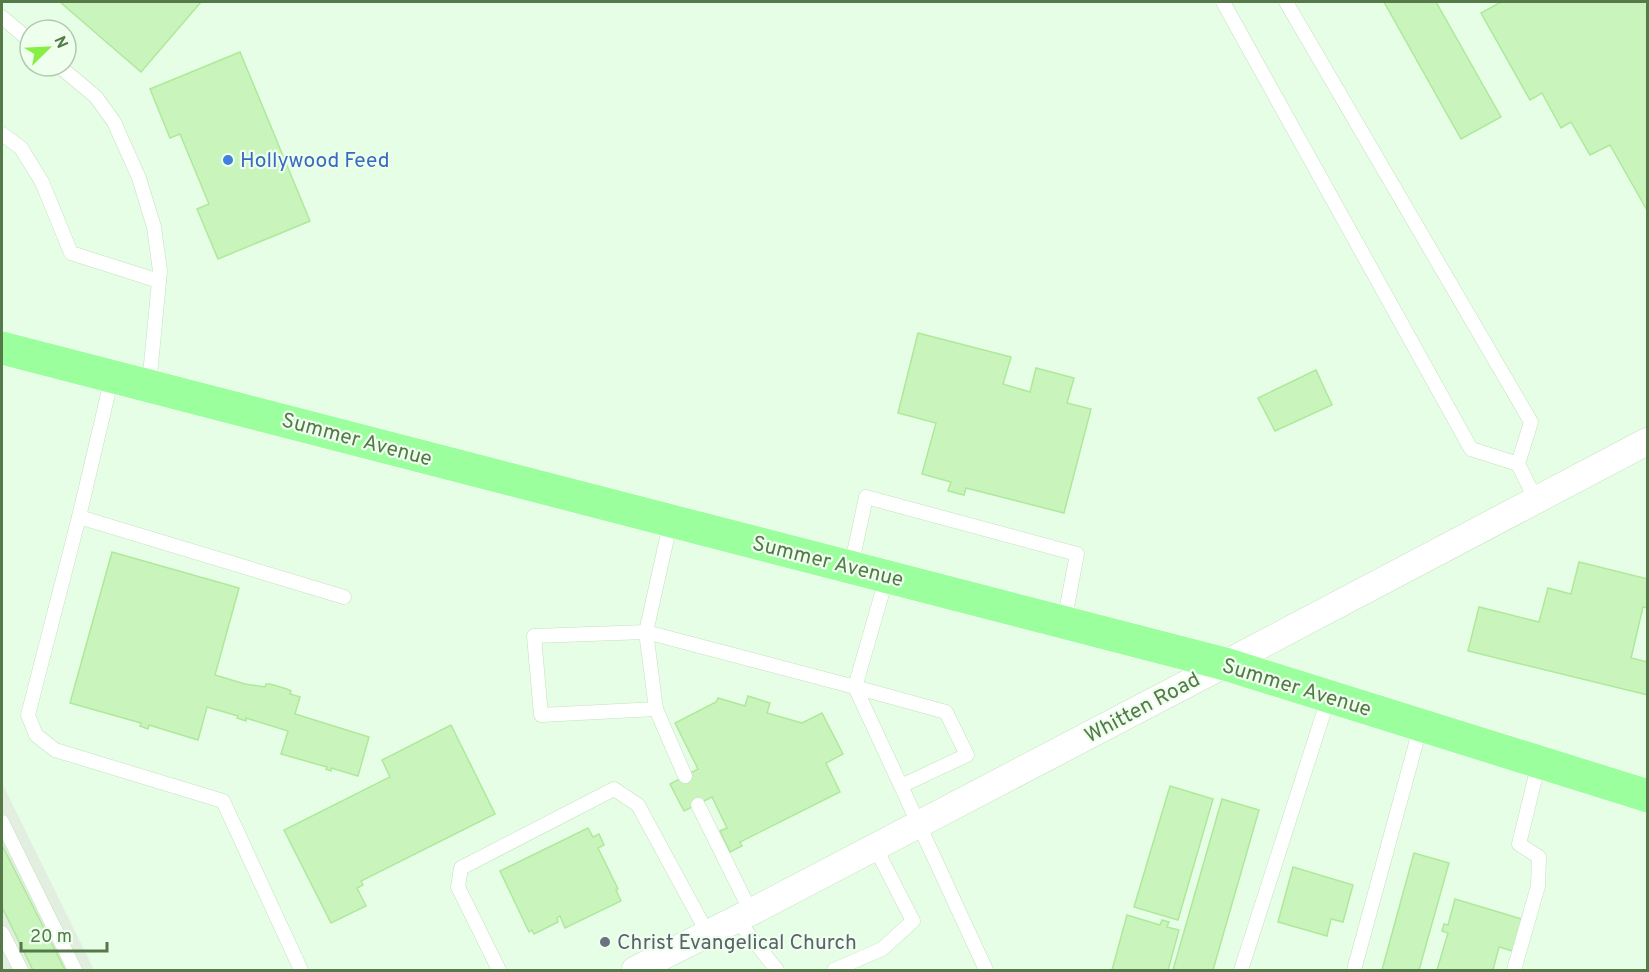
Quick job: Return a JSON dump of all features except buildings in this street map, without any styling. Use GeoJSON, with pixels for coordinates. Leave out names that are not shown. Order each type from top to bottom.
{"type":"FeatureCollection","features":[{"type":"Feature","properties":{"kind":"main road","name":"Summer Avenue"},"geometry":{"type":"LineString","coordinates":[[2,348],[1225,664],[1647,796]]}},
{"type":"Feature","properties":{"kind":"street","name":"Whitten Road"},"geometry":{"type":"LineString","coordinates":[[635,970],[919,824],[1647,441]]}},
{"type":"Feature","properties":{"kind":"lane"},"geometry":{"type":"LineString","coordinates":[[1223,2],[1471,449],[1518,464]]}},
{"type":"Feature","properties":{"kind":"lane"},"geometry":{"type":"LineString","coordinates":[[1286,2],[1531,422],[1518,464],[1536,500]]}},
{"type":"Feature","properties":{"kind":"lane"},"geometry":{"type":"LineString","coordinates":[[2,17],[18,31]]}},
{"type":"Feature","properties":{"kind":"lane"},"geometry":{"type":"LineString","coordinates":[[74,78],[96,96],[114,122],[138,177],[154,227],[160,271],[150,385]]}},
{"type":"Feature","properties":{"kind":"lane"},"geometry":{"type":"LineString","coordinates":[[2,134],[21,148],[42,182],[71,253],[159,282]]}},
{"type":"Feature","properties":{"kind":"lane"},"geometry":{"type":"LineString","coordinates":[[112,377],[80,517],[28,715],[36,735],[55,750],[223,801],[301,970]]}},
{"type":"Feature","properties":{"kind":"lane"},"geometry":{"type":"LineString","coordinates":[[851,567],[866,497],[1077,554],[1064,622]]}},
{"type":"Feature","properties":{"kind":"lane"},"geometry":{"type":"LineString","coordinates":[[80,517],[344,597]]}},
{"type":"Feature","properties":{"kind":"lane"},"geometry":{"type":"LineString","coordinates":[[671,520],[646,632],[656,709],[685,776]]}},
{"type":"Feature","properties":{"kind":"lane"},"geometry":{"type":"LineString","coordinates":[[887,576],[855,687],[987,970]]}},
{"type":"Feature","properties":{"kind":"lane"},"geometry":{"type":"LineString","coordinates":[[656,709],[541,715],[534,636],[646,632],[946,712],[968,755],[901,786]]}},
{"type":"Feature","properties":{"kind":"lane"},"geometry":{"type":"LineString","coordinates":[[1241,970],[1329,696]]}},
{"type":"Feature","properties":{"kind":"lane"},"geometry":{"type":"LineString","coordinates":[[1354,970],[1421,725]]}},
{"type":"Feature","properties":{"kind":"lane"},"geometry":{"type":"LineString","coordinates":[[1515,970],[1538,886],[1539,857],[1519,844],[1539,762]]}},
{"type":"Feature","properties":{"kind":"lane"},"geometry":{"type":"LineString","coordinates":[[499,970],[458,887],[461,868],[614,789],[638,805],[708,934]]}},
{"type":"Feature","properties":{"kind":"lane"},"geometry":{"type":"LineString","coordinates":[[698,805],[743,916],[777,970]]}},
{"type":"Feature","properties":{"kind":"lane"},"geometry":{"type":"LineString","coordinates":[[2,822],[75,970]]}},
{"type":"Feature","properties":{"kind":"lane"},"geometry":{"type":"LineString","coordinates":[[834,970],[882,949],[913,921],[875,847]]}},
{"type":"Feature","properties":{"kind":"lane"},"geometry":{"type":"LineString","coordinates":[[2,933],[21,970]]}},
{"type":"Feature","properties":{"kind":"shaded area"},"geometry":{"type":"Polygon","coordinates":[[[2,783],[94,970],[2,970],[2,783]]]}},
{"type":"Feature","properties":{"kind":"place","name":"Hollywood Feed"},"geometry":{"type":"Point","coordinates":[228,160]}},
{"type":"Feature","properties":{"kind":"place","name":"Christ Evangelical Church"},"geometry":{"type":"Point","coordinates":[605,942]}}]}
